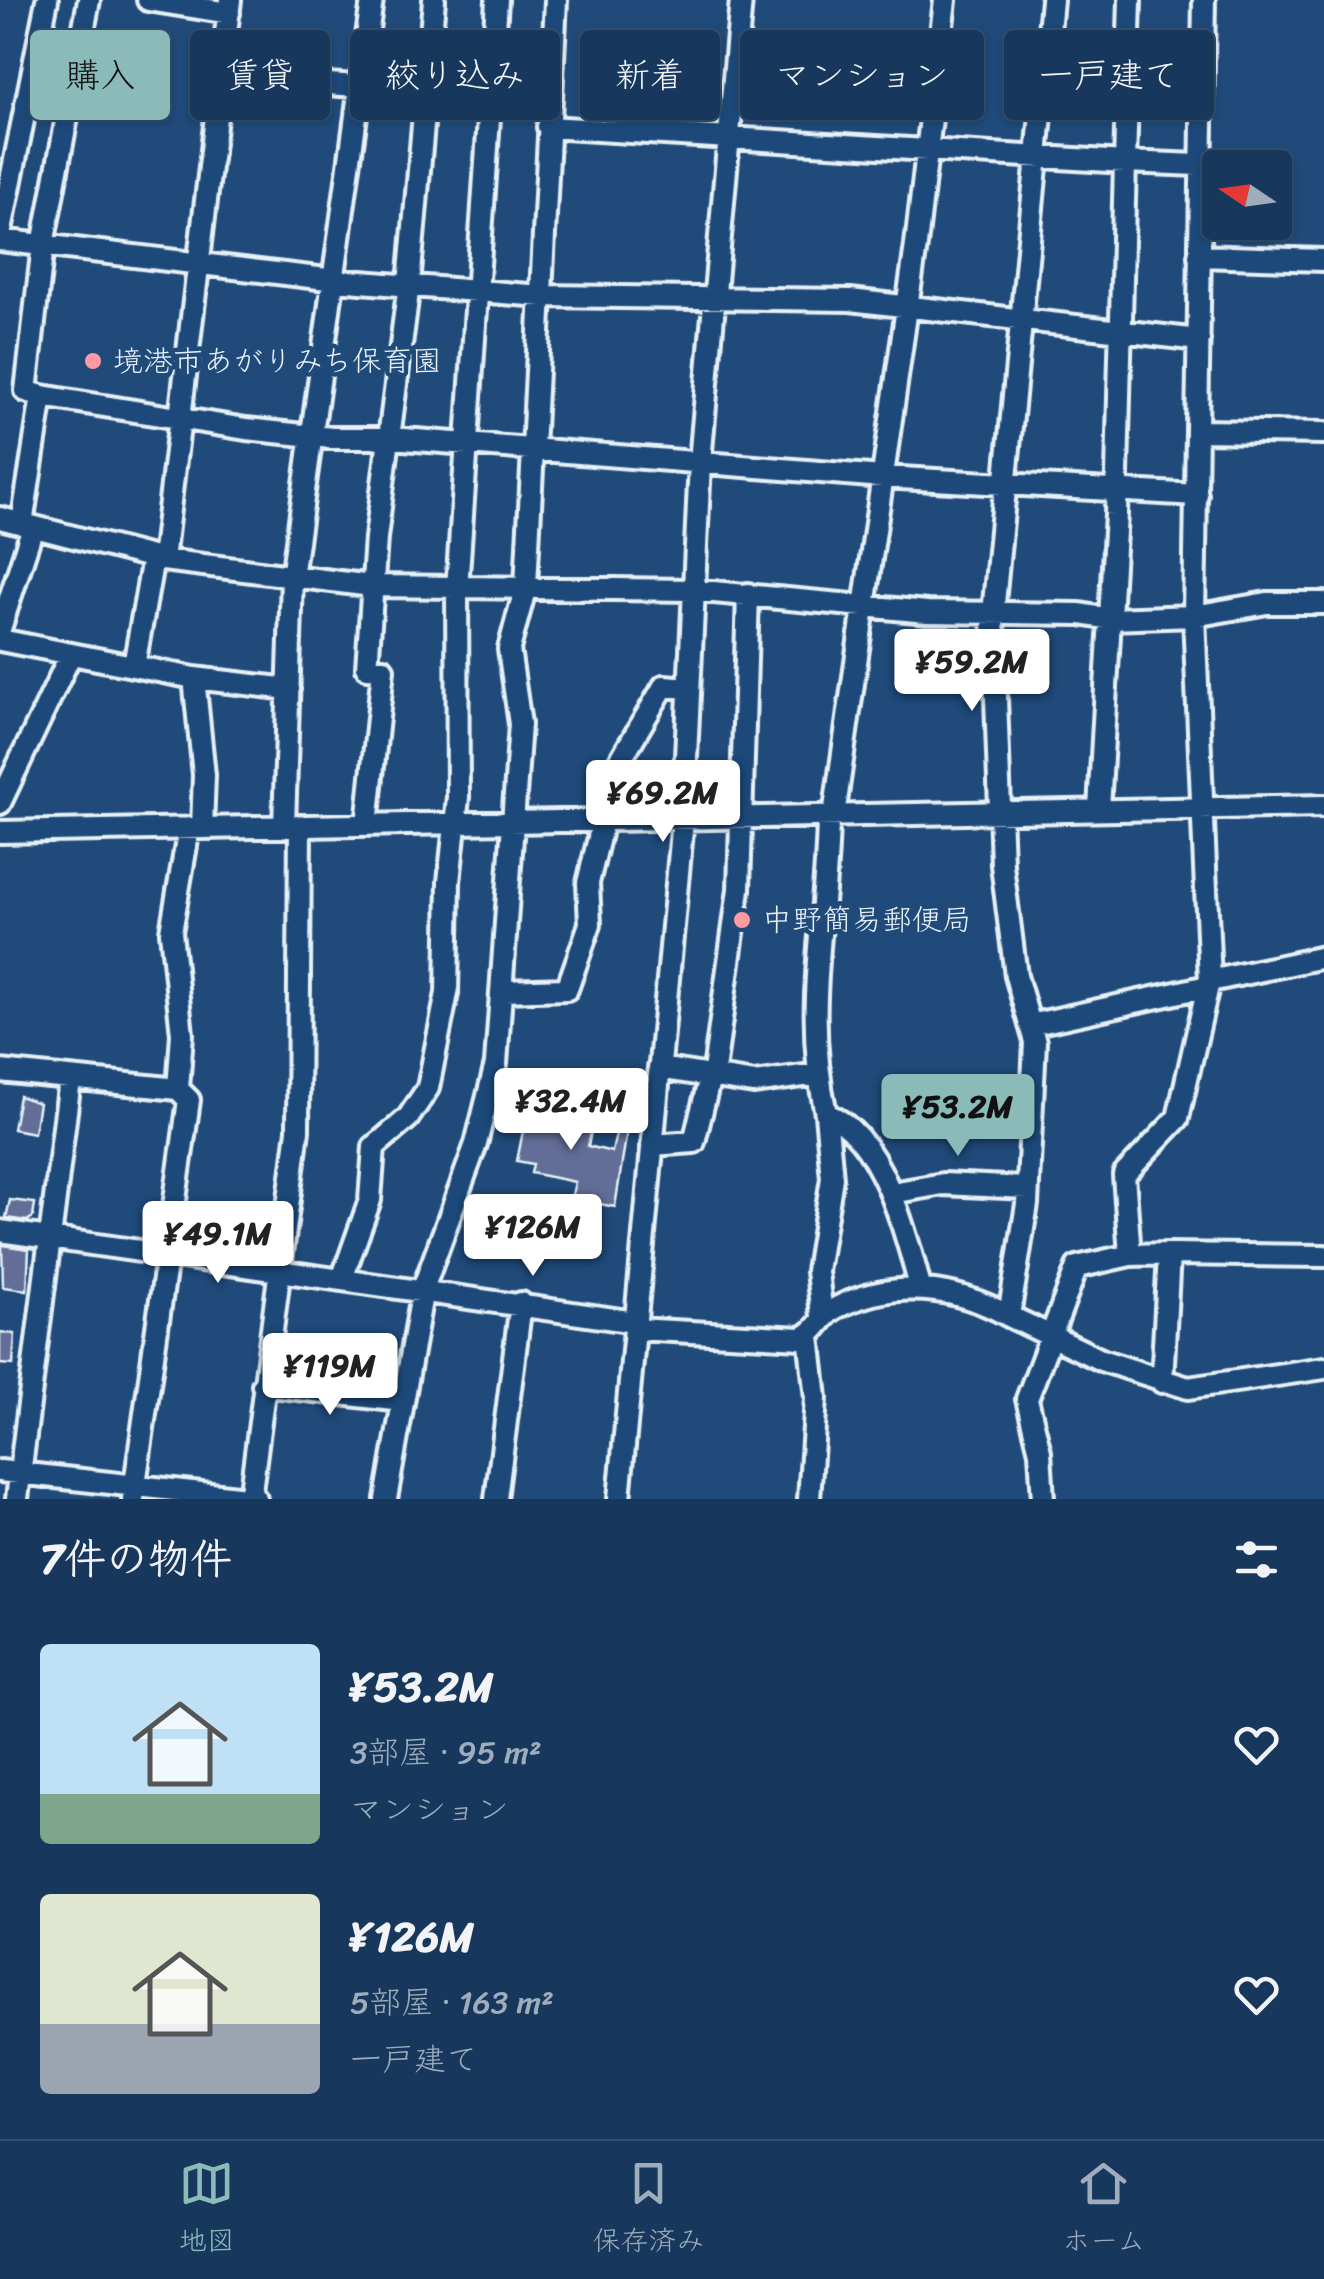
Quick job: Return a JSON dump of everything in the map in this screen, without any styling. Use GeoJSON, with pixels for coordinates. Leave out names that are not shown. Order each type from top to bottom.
{"type":"FeatureCollection","features":[{"type":"Feature","properties":{"kind":"street"},"geometry":{"type":"LineString","coordinates":[[47,0],[0,237],[335,280],[477,287],[542,296],[850,300],[1122,335],[1199,340]]}},
{"type":"Feature","properties":{"kind":"street"},"geometry":{"type":"LineString","coordinates":[[89,0],[43,245],[26,391],[311,436],[391,438],[883,478],[1198,495]]}},
{"type":"Feature","properties":{"kind":"street"},"geometry":{"type":"LineString","coordinates":[[148,0],[229,6]]}},
{"type":"Feature","properties":{"kind":"street"},"geometry":{"type":"LineString","coordinates":[[368,30],[372,0]]}},
{"type":"Feature","properties":{"kind":"street"},"geometry":{"type":"LineString","coordinates":[[431,30],[434,0]]}},
{"type":"Feature","properties":{"kind":"street"},"geometry":{"type":"LineString","coordinates":[[495,30],[497,0]]}},
{"type":"Feature","properties":{"kind":"street"},"geometry":{"type":"LineString","coordinates":[[554,30],[556,0]]}},
{"type":"Feature","properties":{"kind":"street"},"geometry":{"type":"LineString","coordinates":[[619,1499],[683,820],[700,462],[741,0]]}},
{"type":"Feature","properties":{"kind":"street"},"geometry":{"type":"LineString","coordinates":[[822,1316],[817,1270],[832,1178],[826,1114],[817,1074],[814,994],[831,816],[866,604],[945,0]]}},
{"type":"Feature","properties":{"kind":"street"},"geometry":{"type":"LineString","coordinates":[[1010,1316],[1027,1188],[1035,1042],[1009,927],[993,614],[1052,0]]}},
{"type":"Feature","properties":{"kind":"street"},"geometry":{"type":"LineString","coordinates":[[1098,810],[1116,491],[1130,0]]}},
{"type":"Feature","properties":{"kind":"street"},"geometry":{"type":"LineString","coordinates":[[1130,1256],[1124,1175],[1178,1118],[1209,983],[1194,616],[1199,431],[1198,166],[1204,0]]}},
{"type":"Feature","properties":{"kind":"street"},"geometry":{"type":"LineString","coordinates":[[134,666],[158,559],[218,120]]}},
{"type":"Feature","properties":{"kind":"street"},"geometry":{"type":"LineString","coordinates":[[10,1472],[134,1492],[252,1499],[277,1269],[298,1130],[288,690],[292,578],[356,120]]}},
{"type":"Feature","properties":{"kind":"street"},"geometry":{"type":"LineString","coordinates":[[366,825],[383,669],[368,668],[372,586],[381,486],[391,438],[409,284],[422,120]]}},
{"type":"Feature","properties":{"kind":"street"},"geometry":{"type":"LineString","coordinates":[[342,1279],[370,1200],[374,1147],[408,1118],[428,1088],[446,993],[449,882],[457,824],[457,589],[490,120]]}},
{"type":"Feature","properties":{"kind":"street"},"geometry":{"type":"LineString","coordinates":[[386,1499],[423,1289],[476,1144],[496,1064],[516,822],[520,704],[513,687],[510,649],[526,586],[536,452],[548,120]]}},
{"type":"Feature","properties":{"kind":"street"},"geometry":{"type":"LineString","coordinates":[[548,126],[1198,166]]}},
{"type":"Feature","properties":{"kind":"street"},"geometry":{"type":"LineString","coordinates":[[1199,256],[1324,260]]}},
{"type":"Feature","properties":{"kind":"street"},"geometry":{"type":"LineString","coordinates":[[0,629],[28,525],[42,396]]}},
{"type":"Feature","properties":{"kind":"street"},"geometry":{"type":"LineString","coordinates":[[1199,431],[1324,433]]}},
{"type":"Feature","properties":{"kind":"street"},"geometry":{"type":"LineString","coordinates":[[0,518],[158,559],[372,586],[692,590],[993,614],[1080,614],[1110,619],[1194,616],[1268,603],[1324,604]]}},
{"type":"Feature","properties":{"kind":"street"},"geometry":{"type":"LineString","coordinates":[[652,1145],[694,1142],[711,1078],[739,890],[748,594]]}},
{"type":"Feature","properties":{"kind":"street"},"geometry":{"type":"LineString","coordinates":[[0,640],[194,678],[288,690]]}},
{"type":"Feature","properties":{"kind":"street"},"geometry":{"type":"LineString","coordinates":[[0,803],[71,654]]}},
{"type":"Feature","properties":{"kind":"street"},"geometry":{"type":"LineString","coordinates":[[178,1089],[182,1034],[171,932],[196,828],[203,759],[194,678]]}},
{"type":"Feature","properties":{"kind":"street"},"geometry":{"type":"LineString","coordinates":[[503,991],[567,990],[590,924],[588,883],[602,821],[605,786],[664,686],[688,688]]}},
{"type":"Feature","properties":{"kind":"street"},"geometry":{"type":"LineString","coordinates":[[0,832],[1324,806]]}},
{"type":"Feature","properties":{"kind":"street"},"geometry":{"type":"LineString","coordinates":[[1030,1025],[1324,957]]}},
{"type":"Feature","properties":{"kind":"street"},"geometry":{"type":"LineString","coordinates":[[660,1068],[771,1084],[817,1074]]}},
{"type":"Feature","properties":{"kind":"street"},"geometry":{"type":"LineString","coordinates":[[0,1071],[178,1089],[189,1100],[134,1492]]}},
{"type":"Feature","properties":{"kind":"street"},"geometry":{"type":"LineString","coordinates":[[17,1499],[10,1472],[70,1080]]}},
{"type":"Feature","properties":{"kind":"street"},"geometry":{"type":"LineString","coordinates":[[826,1114],[852,1130],[892,1193],[920,1287]]}},
{"type":"Feature","properties":{"kind":"street"},"geometry":{"type":"LineString","coordinates":[[892,1193],[942,1184],[1027,1188]]}},
{"type":"Feature","properties":{"kind":"street"},"geometry":{"type":"LineString","coordinates":[[0,1231],[520,1303],[635,1326],[752,1338],[809,1336]]}},
{"type":"Feature","properties":{"kind":"street"},"geometry":{"type":"LineString","coordinates":[[1162,1382],[1170,1254]]}},
{"type":"Feature","properties":{"kind":"street"},"geometry":{"type":"LineString","coordinates":[[1044,1499],[1040,1452],[1027,1399],[1077,1267],[1130,1256],[1170,1254],[1324,1256]]}},
{"type":"Feature","properties":{"kind":"street"},"geometry":{"type":"LineString","coordinates":[[809,1499],[816,1398],[809,1336],[822,1316],[840,1306],[920,1287],[986,1303],[1051,1340],[1188,1388],[1324,1368]]}},
{"type":"Feature","properties":{"kind":"street"},"geometry":{"type":"LineString","coordinates":[[496,1499],[520,1303]]}},
{"type":"Feature","properties":{"kind":"street"},"geometry":{"type":"LineString","coordinates":[[263,1385],[402,1401]]}},
{"type":"Feature","properties":{"kind":"building"},"geometry":{"type":"Polygon","coordinates":[[[553,1069],[573,1073],[565,1122],[592,1128],[588,1146],[612,1152],[617,1129],[627,1131],[615,1207],[585,1201],[578,1234],[564,1231],[575,1182],[531,1173],[533,1164],[517,1161],[526,1116],[540,1119],[553,1069]]]}},
{"type":"Feature","properties":{"kind":"building"},"geometry":{"type":"Polygon","coordinates":[[[19,1096],[39,1103],[34,1133],[13,1129],[19,1096]]]}},
{"type":"Feature","properties":{"kind":"building"},"geometry":{"type":"Polygon","coordinates":[[[10,1200],[35,1203],[33,1217],[27,1221],[6,1218],[10,1200]]]}},
{"type":"Feature","properties":{"kind":"building"},"geometry":{"type":"Polygon","coordinates":[[[2,1245],[29,1249],[27,1290],[3,1287],[2,1245]]]}},
{"type":"Feature","properties":{"kind":"building"},"geometry":{"type":"Polygon","coordinates":[[[0,1332],[15,1334],[13,1365],[0,1364],[0,1332]]]}},
{"type":"Feature","properties":{"kind":"place","name":"境港市あがりみち保育園"},"geometry":{"type":"Point","coordinates":[93,361]}},
{"type":"Feature","properties":{"kind":"place","name":"中野簡易郵便局"},"geometry":{"type":"Point","coordinates":[742,920]}}]}
